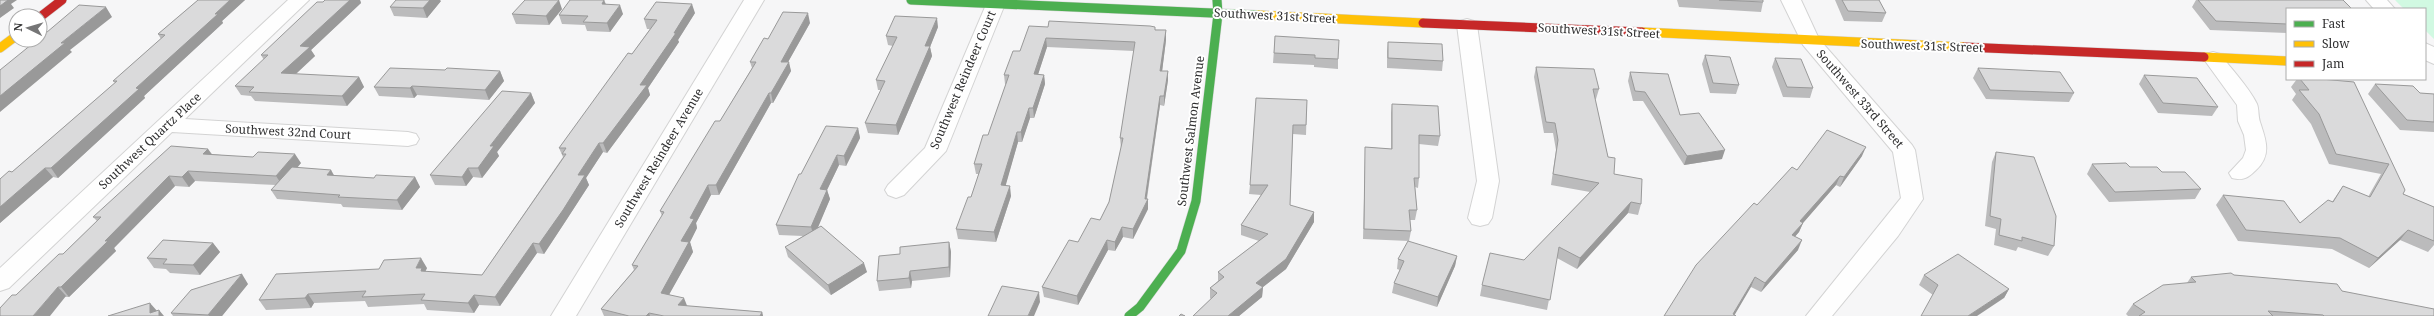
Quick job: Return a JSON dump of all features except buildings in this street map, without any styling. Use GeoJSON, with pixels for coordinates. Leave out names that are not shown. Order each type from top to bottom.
{"type":"FeatureCollection","features":[{"type":"Feature","properties":{"kind":"street"},"geometry":{"type":"LineString","coordinates":[[48,11],[62,0]]}},
{"type":"Feature","properties":{"kind":"street","name":"Southwest Quartz Place"},"geometry":{"type":"LineString","coordinates":[[0,282],[299,0]]}},
{"type":"Feature","properties":{"kind":"street","name":"Southwest Reindeer Avenue"},"geometry":{"type":"LineString","coordinates":[[563,316],[754,0]]}},
{"type":"Feature","properties":{"kind":"street","name":"Southwest 31st Street"},"geometry":{"type":"LineString","coordinates":[[910,0],[2286,61]]}},
{"type":"Feature","properties":{"kind":"street","name":"Southwest Salmon Avenue"},"geometry":{"type":"LineString","coordinates":[[1129,316],[1140,307],[1181,251],[1188,230],[1196,201],[1218,14],[1217,0]]}},
{"type":"Feature","properties":{"kind":"street","name":"Southwest 33rd Street"},"geometry":{"type":"LineString","coordinates":[[1791,0],[1810,41],[1904,150],[1912,199],[1890,230],[1818,316]]}},
{"type":"Feature","properties":{"kind":"street"},"geometry":{"type":"LineString","coordinates":[[2376,0],[2384,8]]}},
{"type":"Feature","properties":{"kind":"street","name":"Southwest Reindeer Court"},"geometry":{"type":"LineString","coordinates":[[896,190],[935,151],[995,4]]}},
{"type":"Feature","properties":{"kind":"street"},"geometry":{"type":"LineString","coordinates":[[1467,25],[1488,181],[1480,218]]}},
{"type":"Feature","properties":{"kind":"street"},"geometry":{"type":"LineString","coordinates":[[2426,50],[2434,58]]}},
{"type":"Feature","properties":{"kind":"street"},"geometry":{"type":"LineString","coordinates":[[2213,58],[2248,105],[2249,121],[2255,135],[2257,150],[2253,161],[2240,173]]}},
{"type":"Feature","properties":{"kind":"street","name":"Southwest 32nd Court"},"geometry":{"type":"LineString","coordinates":[[168,125],[408,139]]}},
{"type":"Feature","properties":{"kind":"green space"},"geometry":{"type":"Polygon","coordinates":[[[2395,0],[2434,0],[2434,39],[2426,31],[2426,8],[2403,8],[2395,0]]]}},
{"type":"Feature","properties":{"kind":"traffic: fast"},"geometry":{"type":"LineString","coordinates":[[911,0],[1258,15]]}},
{"type":"Feature","properties":{"kind":"traffic: fast"},"geometry":{"type":"LineString","coordinates":[[1129,316],[1140,307],[1181,251],[1196,201],[1218,14],[1217,0]]}},
{"type":"Feature","properties":{"kind":"traffic: slow"},"geometry":{"type":"LineString","coordinates":[[1258,15],[1423,23]]}},
{"type":"Feature","properties":{"kind":"traffic: slow"},"geometry":{"type":"LineString","coordinates":[[1642,32],[1964,47]]}},
{"type":"Feature","properties":{"kind":"traffic: slow"},"geometry":{"type":"LineString","coordinates":[[0,48],[8,42]]}},
{"type":"Feature","properties":{"kind":"traffic: slow"},"geometry":{"type":"LineString","coordinates":[[2204,57],[2286,61]]}},
{"type":"Feature","properties":{"kind":"traffic: jam"},"geometry":{"type":"LineString","coordinates":[[48,11],[62,0]]}},
{"type":"Feature","properties":{"kind":"traffic: jam"},"geometry":{"type":"LineString","coordinates":[[1423,23],[1642,32]]}},
{"type":"Feature","properties":{"kind":"traffic: jam"},"geometry":{"type":"LineString","coordinates":[[1964,47],[2204,57]]}}]}
